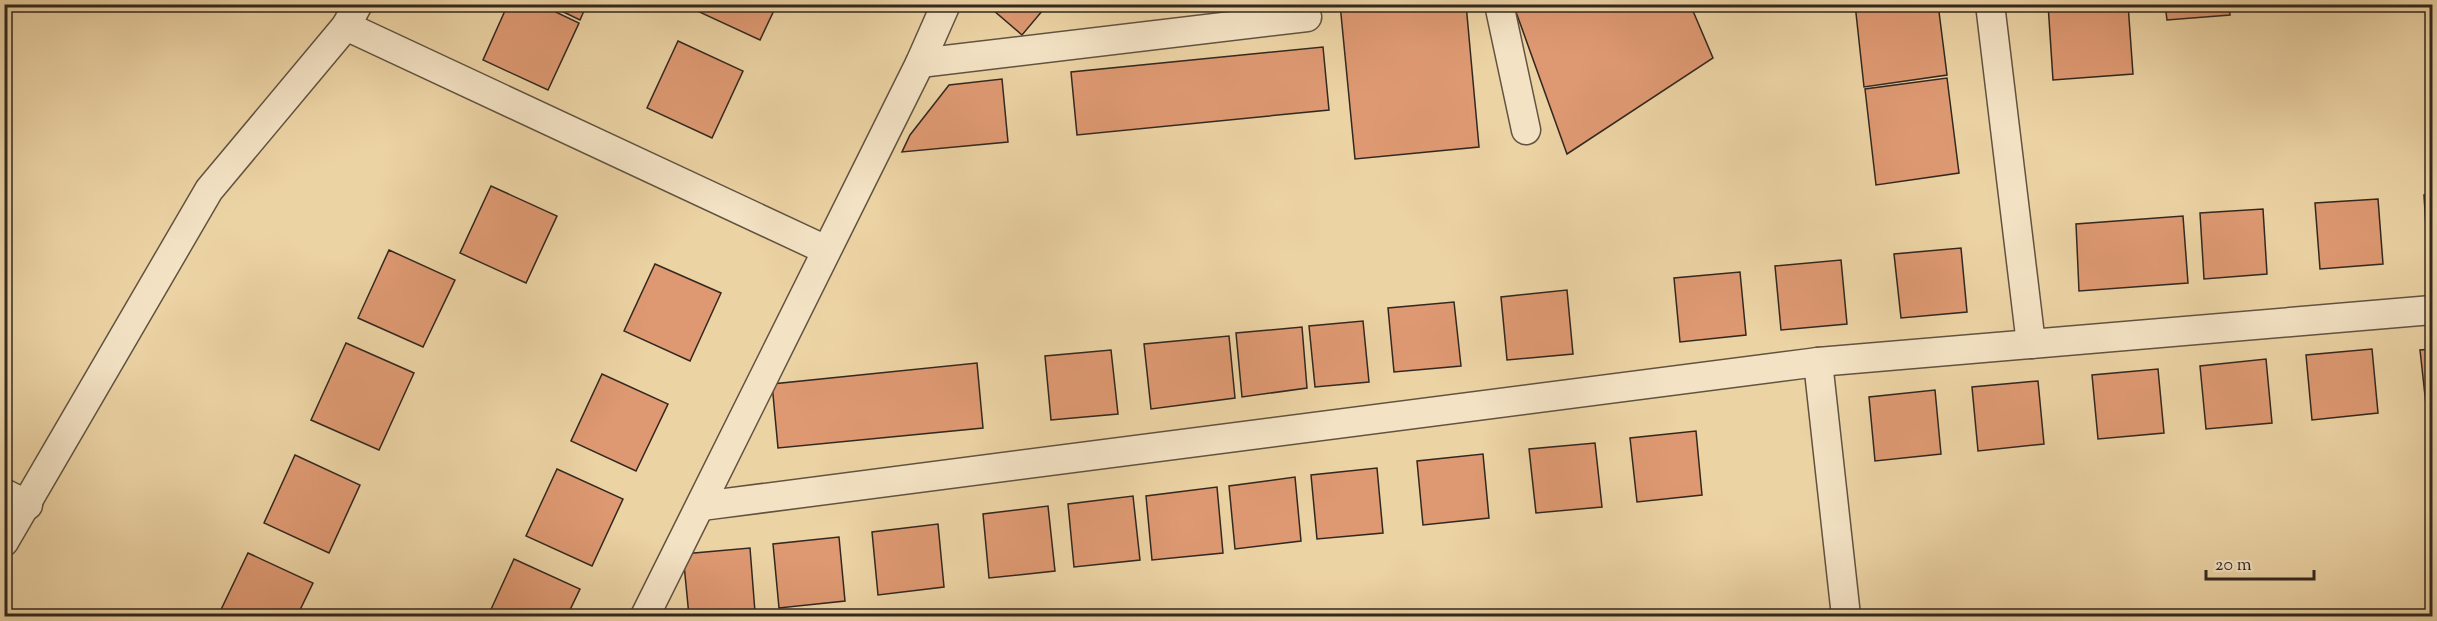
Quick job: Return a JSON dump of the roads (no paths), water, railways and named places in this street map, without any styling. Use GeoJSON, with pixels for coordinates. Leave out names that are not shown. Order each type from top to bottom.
{"type":"FeatureCollection","features":[{"type":"Feature","properties":{"kind":"street"},"geometry":{"type":"LineString","coordinates":[[645,616],[702,506],[920,63],[946,4]]}},
{"type":"Feature","properties":{"kind":"street"},"geometry":{"type":"LineString","coordinates":[[1498,4],[1526,130]]}},
{"type":"Feature","properties":{"kind":"street"},"geometry":{"type":"LineString","coordinates":[[1990,4],[2031,344]]}},
{"type":"Feature","properties":{"kind":"street"},"geometry":{"type":"LineString","coordinates":[[4,542],[16,499],[209,190],[352,15],[826,250]]}},
{"type":"Feature","properties":{"kind":"street"},"geometry":{"type":"LineString","coordinates":[[920,63],[1307,17]]}},
{"type":"Feature","properties":{"kind":"street"},"geometry":{"type":"LineString","coordinates":[[702,506],[1818,362],[2433,310]]}},
{"type":"Feature","properties":{"kind":"street"},"geometry":{"type":"LineString","coordinates":[[1818,362],[1846,616]]}}]}
